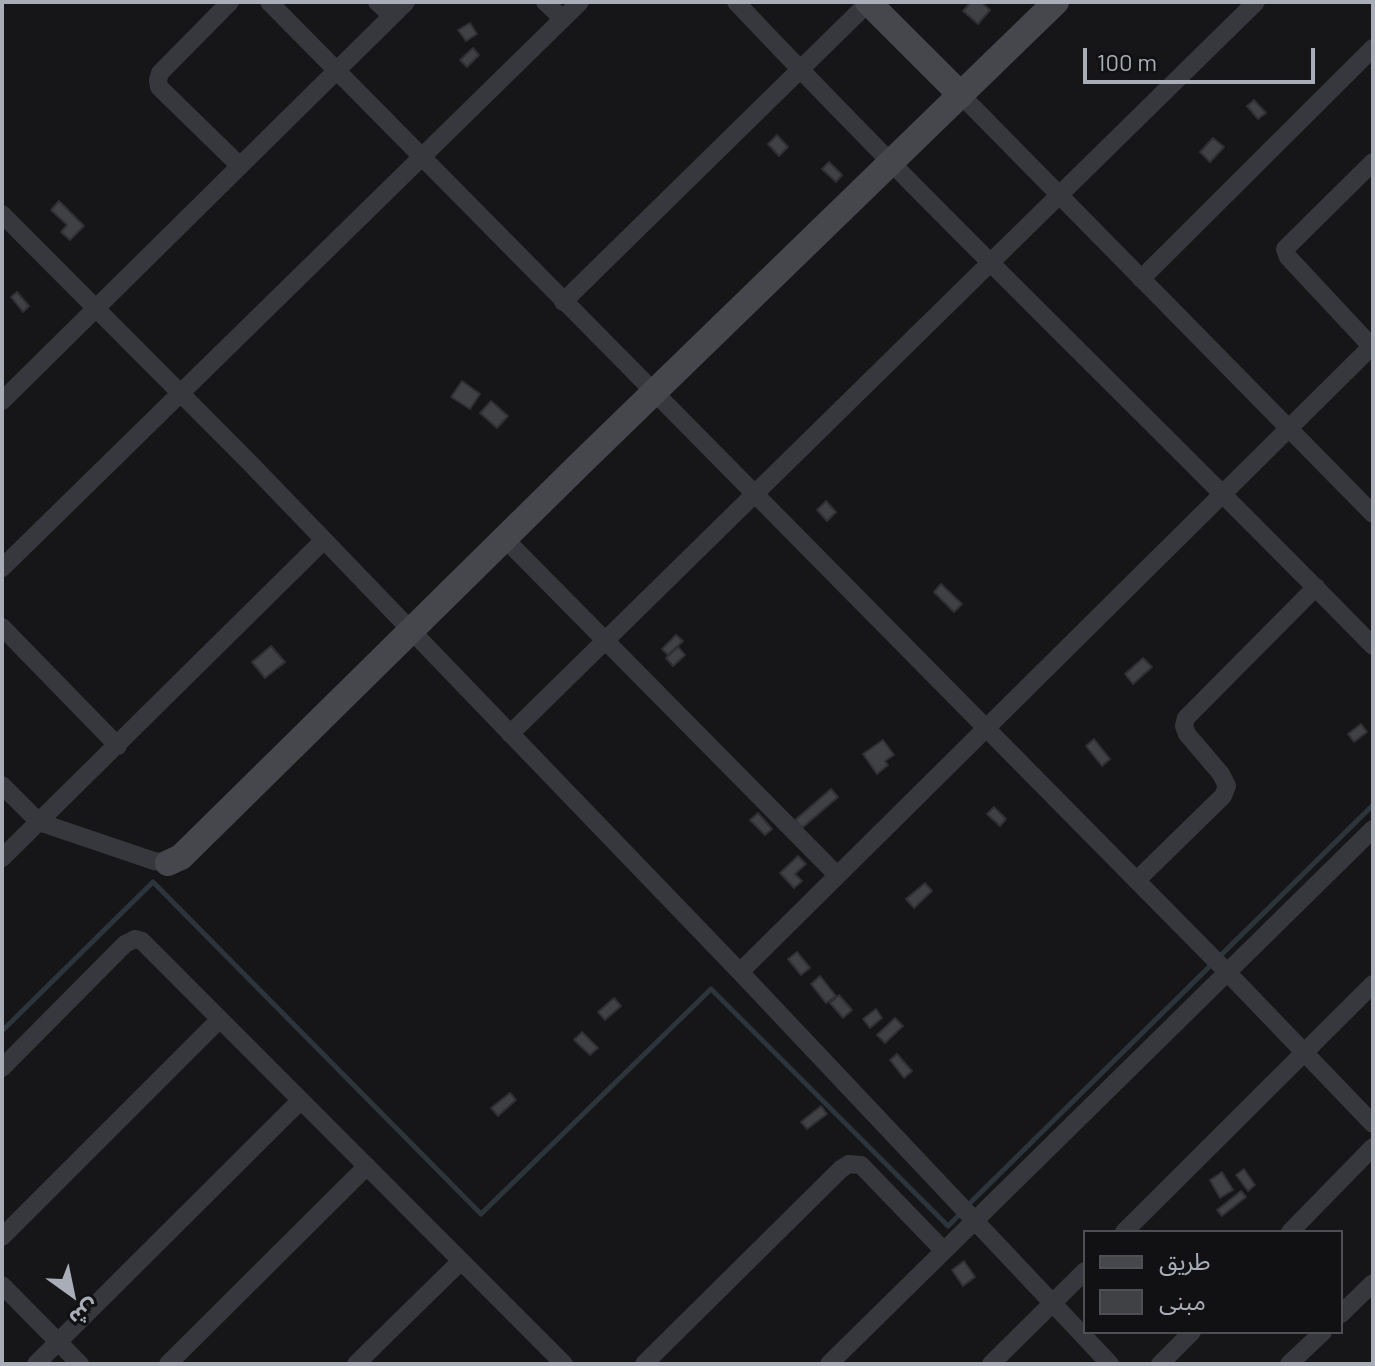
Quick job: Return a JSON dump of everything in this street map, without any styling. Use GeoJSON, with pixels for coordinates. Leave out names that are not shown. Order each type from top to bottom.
{"type":"FeatureCollection","features":[{"type":"Feature","properties":{"kind":"street"},"geometry":{"type":"LineString","coordinates":[[230,2],[160,73],[158,80],[159,87],[240,166]]}},
{"type":"Feature","properties":{"kind":"street"},"geometry":{"type":"LineString","coordinates":[[269,2],[1137,880],[1373,1124]]}},
{"type":"Feature","properties":{"kind":"street"},"geometry":{"type":"LineString","coordinates":[[377,2],[392,16]]}},
{"type":"Feature","properties":{"kind":"street"},"geometry":{"type":"LineString","coordinates":[[2,401],[406,2]]}},
{"type":"Feature","properties":{"kind":"street"},"geometry":{"type":"LineString","coordinates":[[545,2],[563,19]]}},
{"type":"Feature","properties":{"kind":"street"},"geometry":{"type":"LineString","coordinates":[[2,568],[580,2]]}},
{"type":"Feature","properties":{"kind":"street"},"geometry":{"type":"LineString","coordinates":[[736,2],[1373,646]]}},
{"type":"Feature","properties":{"kind":"street"},"geometry":{"type":"LineString","coordinates":[[563,302],[869,2],[1373,514]]}},
{"type":"Feature","properties":{"kind":"street"},"geometry":{"type":"LineString","coordinates":[[2,785],[39,822],[168,863],[181,857],[1056,2]]}},
{"type":"Feature","properties":{"kind":"street"},"geometry":{"type":"LineString","coordinates":[[510,734],[1256,2]]}},
{"type":"Feature","properties":{"kind":"street"},"geometry":{"type":"LineString","coordinates":[[1141,279],[1373,48]]}},
{"type":"Feature","properties":{"kind":"street"},"geometry":{"type":"LineString","coordinates":[[740,972],[1372,347],[1288,257],[1285,249],[1373,162]]}},
{"type":"Feature","properties":{"kind":"street"},"geometry":{"type":"LineString","coordinates":[[2,214],[324,540],[740,972],[1110,1364]]}},
{"type":"Feature","properties":{"kind":"street"},"geometry":{"type":"LineString","coordinates":[[505,539],[837,875]]}},
{"type":"Feature","properties":{"kind":"street"},"geometry":{"type":"LineString","coordinates":[[2,858],[324,540]]}},
{"type":"Feature","properties":{"kind":"street"},"geometry":{"type":"LineString","coordinates":[[1137,880],[1223,796],[1227,786],[1221,774],[1187,734],[1184,726],[1186,718],[1316,587]]}},
{"type":"Feature","properties":{"kind":"street"},"geometry":{"type":"LineString","coordinates":[[2,627],[118,746]]}},
{"type":"Feature","properties":{"kind":"street"},"geometry":{"type":"LineString","coordinates":[[829,1364],[1373,829]]}},
{"type":"Feature","properties":{"kind":"street"},"geometry":{"type":"LineString","coordinates":[[2,1068],[125,944],[135,939],[142,941],[564,1364]]}},
{"type":"Feature","properties":{"kind":"street"},"geometry":{"type":"LineString","coordinates":[[1126,1230],[1373,984]]}},
{"type":"Feature","properties":{"kind":"street"},"geometry":{"type":"LineString","coordinates":[[2,1237],[219,1020]]}},
{"type":"Feature","properties":{"kind":"street"},"geometry":{"type":"LineString","coordinates":[[36,1364],[301,1100]]}},
{"type":"Feature","properties":{"kind":"street"},"geometry":{"type":"LineString","coordinates":[[1292,1230],[1373,1147]]}},
{"type":"Feature","properties":{"kind":"street"},"geometry":{"type":"LineString","coordinates":[[644,1364],[849,1164],[861,1165],[944,1251]]}},
{"type":"Feature","properties":{"kind":"street"},"geometry":{"type":"LineString","coordinates":[[168,1364],[367,1166]]}},
{"type":"Feature","properties":{"kind":"street"},"geometry":{"type":"LineString","coordinates":[[356,1364],[461,1261]]}},
{"type":"Feature","properties":{"kind":"street"},"geometry":{"type":"LineString","coordinates":[[991,1364],[1083,1273]]}},
{"type":"Feature","properties":{"kind":"street"},"geometry":{"type":"LineString","coordinates":[[1343,1312],[1373,1283]]}},
{"type":"Feature","properties":{"kind":"street"},"geometry":{"type":"LineString","coordinates":[[2,1285],[80,1364]]}},
{"type":"Feature","properties":{"kind":"street"},"geometry":{"type":"LineString","coordinates":[[1160,1364],[1190,1334]]}},
{"type":"Feature","properties":{"kind":"street"},"geometry":{"type":"LineString","coordinates":[[1289,1364],[1321,1334]]}},
{"type":"Feature","properties":{"kind":"building"},"geometry":{"type":"Polygon","coordinates":[[[971,2],[981,2],[990,10],[978,24],[963,11],[971,2]]]}},
{"type":"Feature","properties":{"kind":"building"},"geometry":{"type":"Polygon","coordinates":[[[470,23],[477,34],[466,41],[458,30],[470,23]]]}},
{"type":"Feature","properties":{"kind":"building"},"geometry":{"type":"Polygon","coordinates":[[[473,48],[479,55],[467,67],[460,60],[473,48]]]}},
{"type":"Feature","properties":{"kind":"building"},"geometry":{"type":"Polygon","coordinates":[[[1254,100],[1266,113],[1258,119],[1247,106],[1254,100]]]}},
{"type":"Feature","properties":{"kind":"building"},"geometry":{"type":"Polygon","coordinates":[[[777,135],[788,147],[779,156],[768,144],[777,135]]]}},
{"type":"Feature","properties":{"kind":"building"},"geometry":{"type":"Polygon","coordinates":[[[1213,138],[1224,147],[1210,162],[1200,152],[1213,138]]]}},
{"type":"Feature","properties":{"kind":"building"},"geometry":{"type":"Polygon","coordinates":[[[829,162],[842,175],[836,182],[822,169],[829,162]]]}},
{"type":"Feature","properties":{"kind":"building"},"geometry":{"type":"Polygon","coordinates":[[[59,201],[84,226],[70,240],[61,232],[67,225],[51,210],[59,201]]]}},
{"type":"Feature","properties":{"kind":"building"},"geometry":{"type":"Polygon","coordinates":[[[17,292],[29,306],[23,312],[11,297],[17,292]]]}},
{"type":"Feature","properties":{"kind":"building"},"geometry":{"type":"Polygon","coordinates":[[[462,381],[480,394],[470,409],[451,397],[462,381]]]}},
{"type":"Feature","properties":{"kind":"building"},"geometry":{"type":"Polygon","coordinates":[[[491,401],[508,416],[497,428],[480,413],[491,401]]]}},
{"type":"Feature","properties":{"kind":"building"},"geometry":{"type":"Polygon","coordinates":[[[826,501],[836,512],[827,521],[817,510],[826,501]]]}},
{"type":"Feature","properties":{"kind":"building"},"geometry":{"type":"Polygon","coordinates":[[[941,584],[962,604],[954,612],[934,592],[941,584]]]}},
{"type":"Feature","properties":{"kind":"building"},"geometry":{"type":"Polygon","coordinates":[[[676,635],[683,641],[668,655],[662,649],[676,635]]]}},
{"type":"Feature","properties":{"kind":"building"},"geometry":{"type":"Polygon","coordinates":[[[271,646],[285,662],[265,678],[252,662],[271,646]]]}},
{"type":"Feature","properties":{"kind":"building"},"geometry":{"type":"Polygon","coordinates":[[[678,647],[685,655],[673,666],[666,658],[678,647]]]}},
{"type":"Feature","properties":{"kind":"building"},"geometry":{"type":"Polygon","coordinates":[[[1143,658],[1152,667],[1133,684],[1125,674],[1143,658]]]}},
{"type":"Feature","properties":{"kind":"building"},"geometry":{"type":"Polygon","coordinates":[[[1361,724],[1367,732],[1354,742],[1348,734],[1361,724]]]}},
{"type":"Feature","properties":{"kind":"building"},"geometry":{"type":"Polygon","coordinates":[[[1094,739],[1110,759],[1102,766],[1086,746],[1094,739]]]}},
{"type":"Feature","properties":{"kind":"building"},"geometry":{"type":"Polygon","coordinates":[[[883,740],[894,755],[885,761],[888,765],[877,774],[863,754],[883,740]]]}},
{"type":"Feature","properties":{"kind":"building"},"geometry":{"type":"Polygon","coordinates":[[[831,789],[838,797],[802,828],[795,820],[831,789]]]}},
{"type":"Feature","properties":{"kind":"building"},"geometry":{"type":"Polygon","coordinates":[[[994,807],[1006,819],[1000,826],[987,814],[994,807]]]}},
{"type":"Feature","properties":{"kind":"building"},"geometry":{"type":"Polygon","coordinates":[[[758,813],[772,829],[765,835],[750,820],[758,813]]]}},
{"type":"Feature","properties":{"kind":"building"},"geometry":{"type":"Polygon","coordinates":[[[798,856],[806,864],[795,874],[802,881],[794,888],[780,873],[798,856]]]}},
{"type":"Feature","properties":{"kind":"building"},"geometry":{"type":"Polygon","coordinates":[[[925,883],[932,891],[914,908],[906,899],[925,883]]]}},
{"type":"Feature","properties":{"kind":"building"},"geometry":{"type":"Polygon","coordinates":[[[797,952],[810,968],[801,975],[788,959],[797,952]]]}},
{"type":"Feature","properties":{"kind":"building"},"geometry":{"type":"Polygon","coordinates":[[[820,976],[836,996],[826,1003],[811,984],[820,976]]]}},
{"type":"Feature","properties":{"kind":"building"},"geometry":{"type":"Polygon","coordinates":[[[839,995],[852,1010],[843,1018],[830,1003],[839,995]]]}},
{"type":"Feature","properties":{"kind":"building"},"geometry":{"type":"Polygon","coordinates":[[[614,998],[621,1006],[605,1020],[598,1012],[614,998]]]}},
{"type":"Feature","properties":{"kind":"building"},"geometry":{"type":"Polygon","coordinates":[[[876,1009],[882,1018],[870,1028],[863,1019],[876,1009]]]}},
{"type":"Feature","properties":{"kind":"building"},"geometry":{"type":"Polygon","coordinates":[[[895,1018],[903,1026],[885,1043],[877,1035],[895,1018]]]}},
{"type":"Feature","properties":{"kind":"building"},"geometry":{"type":"Polygon","coordinates":[[[582,1032],[598,1048],[590,1055],[574,1040],[582,1032]]]}},
{"type":"Feature","properties":{"kind":"building"},"geometry":{"type":"Polygon","coordinates":[[[897,1054],[912,1071],[904,1078],[890,1060],[897,1054]]]}},
{"type":"Feature","properties":{"kind":"building"},"geometry":{"type":"Polygon","coordinates":[[[510,1093],[516,1100],[498,1116],[491,1108],[510,1093]]]}},
{"type":"Feature","properties":{"kind":"building"},"geometry":{"type":"Polygon","coordinates":[[[821,1106],[827,1114],[807,1129],[801,1122],[821,1106]]]}},
{"type":"Feature","properties":{"kind":"building"},"geometry":{"type":"Polygon","coordinates":[[[1244,1169],[1255,1185],[1248,1191],[1236,1175],[1244,1169]]]}},
{"type":"Feature","properties":{"kind":"building"},"geometry":{"type":"Polygon","coordinates":[[[1222,1172],[1233,1190],[1220,1198],[1210,1180],[1222,1172]]]}},
{"type":"Feature","properties":{"kind":"building"},"geometry":{"type":"Polygon","coordinates":[[[1241,1191],[1246,1197],[1222,1216],[1217,1210],[1241,1191]]]}},
{"type":"Feature","properties":{"kind":"building"},"geometry":{"type":"Polygon","coordinates":[[[964,1261],[975,1277],[963,1286],[952,1270],[964,1261]]]}},
{"type":"Feature","properties":{"kind":"waterway"},"geometry":{"type":"LineString","coordinates":[[968,1205],[1373,805]]}},
{"type":"Feature","properties":{"kind":"waterway"},"geometry":{"type":"LineString","coordinates":[[2,1031],[153,882],[481,1214],[711,989],[948,1226],[961,1213]]}}]}
